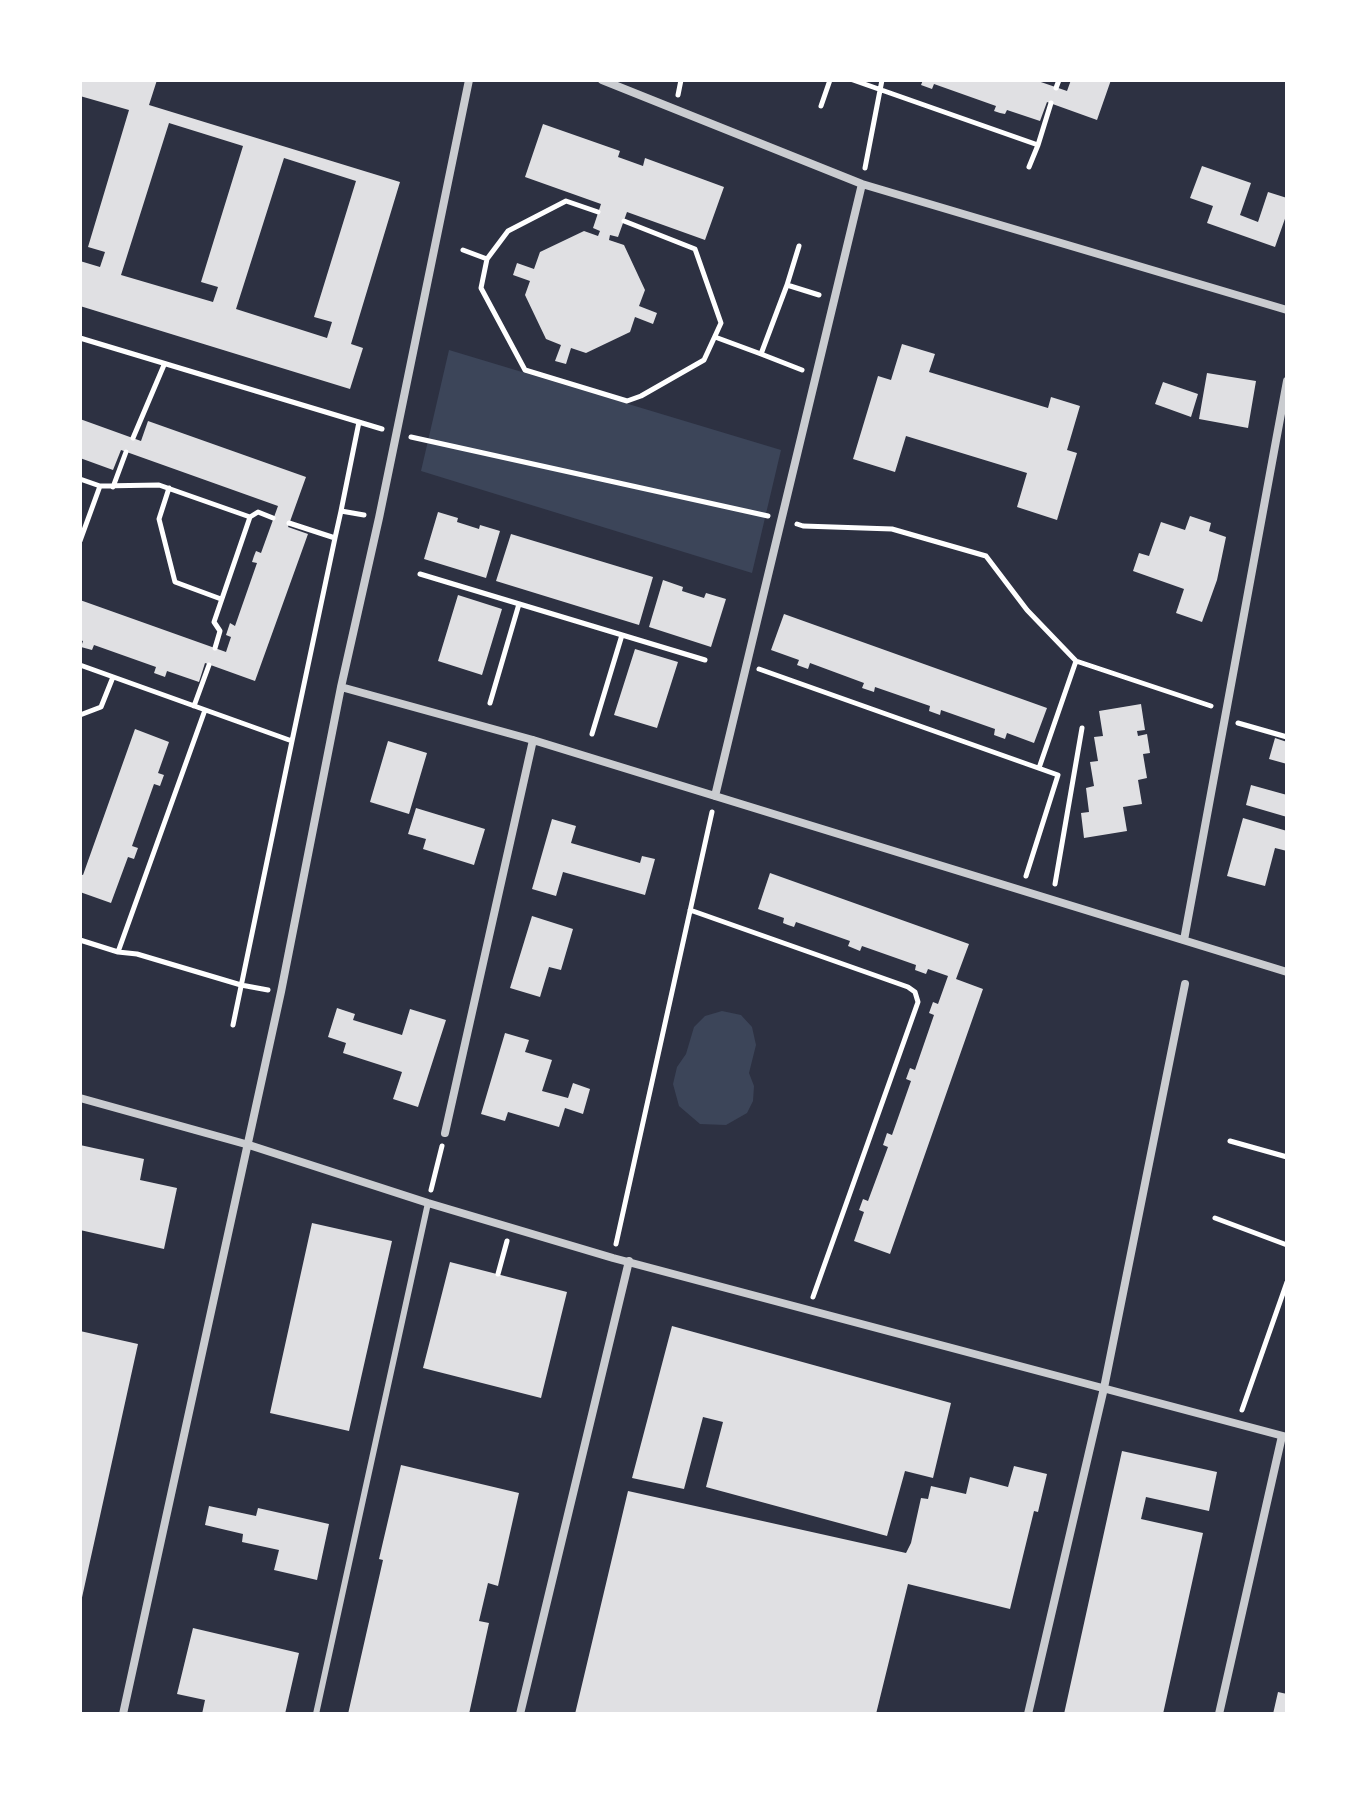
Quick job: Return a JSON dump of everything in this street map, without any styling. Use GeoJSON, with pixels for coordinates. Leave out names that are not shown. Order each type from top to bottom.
{"type":"FeatureCollection","features":[{"type":"Feature","properties":{"kind":"street"},"geometry":{"type":"LineString","coordinates":[[123,1714],[249,1145],[341,687],[397,434],[469,80]]}},
{"type":"Feature","properties":{"kind":"street"},"geometry":{"type":"LineString","coordinates":[[602,80],[862,184],[1287,310]]}},
{"type":"Feature","properties":{"kind":"street"},"geometry":{"type":"LineString","coordinates":[[715,796],[862,184]]}},
{"type":"Feature","properties":{"kind":"street"},"geometry":{"type":"LineString","coordinates":[[1184,940],[1287,381]]}},
{"type":"Feature","properties":{"kind":"street"},"geometry":{"type":"LineString","coordinates":[[341,687],[533,740],[1287,972]]}},
{"type":"Feature","properties":{"kind":"street"},"geometry":{"type":"LineString","coordinates":[[445,1133],[533,740]]}},
{"type":"Feature","properties":{"kind":"street"},"geometry":{"type":"LineString","coordinates":[[1028,1714],[1104,1388],[1185,984]]}},
{"type":"Feature","properties":{"kind":"street"},"geometry":{"type":"LineString","coordinates":[[80,1098],[249,1145],[613,1258],[1284,1437],[1219,1714]]}},
{"type":"Feature","properties":{"kind":"street"},"geometry":{"type":"LineString","coordinates":[[520,1714],[629,1261]]}},
{"type":"Feature","properties":{"kind":"lane"},"geometry":{"type":"LineString","coordinates":[[316,1714],[428,1203]]}},
{"type":"Feature","properties":{"kind":"path"},"geometry":{"type":"LineString","coordinates":[[821,106],[830,80]]}},
{"type":"Feature","properties":{"kind":"path"},"geometry":{"type":"LineString","coordinates":[[853,80],[1038,145]]}},
{"type":"Feature","properties":{"kind":"path"},"geometry":{"type":"LineString","coordinates":[[862,184],[882,80]]}},
{"type":"Feature","properties":{"kind":"path"},"geometry":{"type":"LineString","coordinates":[[1056,88],[1059,80]]}},
{"type":"Feature","properties":{"kind":"path"},"geometry":{"type":"LineString","coordinates":[[1029,167],[1051,103]]}},
{"type":"Feature","properties":{"kind":"path"},"geometry":{"type":"LineString","coordinates":[[598,212],[566,201],[508,231],[487,259],[481,288],[525,370],[627,401],[704,360],[721,323],[695,249],[624,221]]}},
{"type":"Feature","properties":{"kind":"path"},"geometry":{"type":"LineString","coordinates":[[761,354],[799,246]]}},
{"type":"Feature","properties":{"kind":"path"},"geometry":{"type":"LineString","coordinates":[[463,250],[487,259]]}},
{"type":"Feature","properties":{"kind":"path"},"geometry":{"type":"LineString","coordinates":[[787,285],[819,295]]}},
{"type":"Feature","properties":{"kind":"path"},"geometry":{"type":"LineString","coordinates":[[715,337],[803,370]]}},
{"type":"Feature","properties":{"kind":"path"},"geometry":{"type":"LineString","coordinates":[[80,338],[397,434],[803,526],[892,529],[986,556],[1027,610],[1076,661],[1287,737]]}},
{"type":"Feature","properties":{"kind":"path"},"geometry":{"type":"LineString","coordinates":[[133,438],[164,365]]}},
{"type":"Feature","properties":{"kind":"path"},"geometry":{"type":"LineString","coordinates":[[233,1025],[359,422]]}},
{"type":"Feature","properties":{"kind":"path"},"geometry":{"type":"LineString","coordinates":[[113,487],[126,452]]}},
{"type":"Feature","properties":{"kind":"path"},"geometry":{"type":"LineString","coordinates":[[80,479],[113,487],[159,485],[250,517]]}},
{"type":"Feature","properties":{"kind":"path"},"geometry":{"type":"LineString","coordinates":[[80,541],[100,486]]}},
{"type":"Feature","properties":{"kind":"path"},"geometry":{"type":"LineString","coordinates":[[169,488],[159,519],[175,582],[221,599]]}},
{"type":"Feature","properties":{"kind":"path"},"geometry":{"type":"LineString","coordinates":[[341,511],[379,518]]}},
{"type":"Feature","properties":{"kind":"path"},"geometry":{"type":"LineString","coordinates":[[215,648],[220,631],[214,622],[250,517],[258,512],[273,518]]}},
{"type":"Feature","properties":{"kind":"path"},"geometry":{"type":"LineString","coordinates":[[289,523],[335,538]]}},
{"type":"Feature","properties":{"kind":"path"},"geometry":{"type":"LineString","coordinates":[[420,574],[705,660]]}},
{"type":"Feature","properties":{"kind":"path"},"geometry":{"type":"LineString","coordinates":[[490,703],[519,604]]}},
{"type":"Feature","properties":{"kind":"path"},"geometry":{"type":"LineString","coordinates":[[592,734],[622,635]]}},
{"type":"Feature","properties":{"kind":"path"},"geometry":{"type":"LineString","coordinates":[[1039,768],[1076,661]]}},
{"type":"Feature","properties":{"kind":"path"},"geometry":{"type":"LineString","coordinates":[[80,665],[292,741]]}},
{"type":"Feature","properties":{"kind":"path"},"geometry":{"type":"LineString","coordinates":[[194,706],[209,665]]}},
{"type":"Feature","properties":{"kind":"path"},"geometry":{"type":"LineString","coordinates":[[747,665],[1058,775],[1022,890]]}},
{"type":"Feature","properties":{"kind":"path"},"geometry":{"type":"LineString","coordinates":[[80,715],[101,707],[113,677]]}},
{"type":"Feature","properties":{"kind":"path"},"geometry":{"type":"LineString","coordinates":[[118,952],[205,710]]}},
{"type":"Feature","properties":{"kind":"path"},"geometry":{"type":"LineString","coordinates":[[1053,899],[1082,728]]}},
{"type":"Feature","properties":{"kind":"path"},"geometry":{"type":"LineString","coordinates":[[613,1258],[715,796]]}},
{"type":"Feature","properties":{"kind":"path"},"geometry":{"type":"LineString","coordinates":[[690,910],[908,987],[915,992],[918,1002],[809,1310]]}},
{"type":"Feature","properties":{"kind":"path"},"geometry":{"type":"LineString","coordinates":[[80,940],[241,985],[281,992]]}},
{"type":"Feature","properties":{"kind":"path"},"geometry":{"type":"LineString","coordinates":[[428,1203],[445,1133]]}},
{"type":"Feature","properties":{"kind":"path"},"geometry":{"type":"LineString","coordinates":[[1230,1141],[1287,1157]]}},
{"type":"Feature","properties":{"kind":"path"},"geometry":{"type":"LineString","coordinates":[[1215,1218],[1287,1245]]}},
{"type":"Feature","properties":{"kind":"path"},"geometry":{"type":"LineString","coordinates":[[498,1274],[511,1227]]}},
{"type":"Feature","properties":{"kind":"path"},"geometry":{"type":"LineString","coordinates":[[1237,1424],[1287,1282]]}},
{"type":"Feature","properties":{"kind":"shaded area"},"geometry":{"type":"Polygon","coordinates":[[[449,350],[781,450],[752,573],[421,471],[449,350]]]}},
{"type":"Feature","properties":{"kind":"shaded area"},"geometry":{"type":"Polygon","coordinates":[[[722,1011],[741,1015],[752,1027],[756,1045],[749,1073],[754,1086],[753,1101],[747,1113],[726,1125],[700,1124],[679,1106],[673,1084],[694,1027],[705,1016],[722,1011]]]}},
{"type":"Feature","properties":{"kind":"building"},"geometry":{"type":"Polygon","coordinates":[[[80,80],[157,80],[149,105],[400,182],[351,344],[363,348],[350,389],[80,306],[80,261],[100,267],[105,252],[88,247],[129,110],[80,96],[80,80]],[[169,123],[121,275],[213,302],[218,287],[201,282],[243,146],[169,123]],[[284,158],[236,309],[327,338],[332,322],[314,317],[356,181],[284,158]]]}},
{"type":"Feature","properties":{"kind":"building"},"geometry":{"type":"Polygon","coordinates":[[[923,80],[1035,80],[1067,91],[1071,80],[1111,80],[1097,120],[1047,102],[1040,121],[1007,110],[1005,114],[994,111],[996,106],[934,84],[932,89],[921,85],[923,80]]]}},
{"type":"Feature","properties":{"kind":"building"},"geometry":{"type":"Polygon","coordinates":[[[543,124],[620,151],[618,157],[643,166],[645,158],[724,187],[705,240],[627,212],[618,237],[610,235],[609,240],[624,245],[645,290],[639,306],[657,313],[653,324],[635,317],[630,332],[586,353],[571,348],[566,364],[555,361],[561,345],[546,339],[525,295],[530,281],[513,275],[517,263],[534,269],[540,252],[584,231],[598,236],[600,231],[593,228],[601,204],[525,177],[543,124]]]}},
{"type":"Feature","properties":{"kind":"building"},"geometry":{"type":"Polygon","coordinates":[[[1202,166],[1251,183],[1240,215],[1258,222],[1268,192],[1287,198],[1287,213],[1275,247],[1207,223],[1213,206],[1190,198],[1202,166]]]}},
{"type":"Feature","properties":{"kind":"building"},"geometry":{"type":"Polygon","coordinates":[[[902,344],[935,354],[929,372],[1048,408],[1051,397],[1080,406],[1067,450],[1077,453],[1057,520],[1017,507],[1027,473],[906,436],[895,472],[853,459],[878,376],[891,380],[902,344]]]}},
{"type":"Feature","properties":{"kind":"building"},"geometry":{"type":"Polygon","coordinates":[[[1207,373],[1256,381],[1248,428],[1199,419],[1207,373]]]}},
{"type":"Feature","properties":{"kind":"building"},"geometry":{"type":"Polygon","coordinates":[[[1163,382],[1198,394],[1191,417],[1155,404],[1163,382]]]}},
{"type":"Feature","properties":{"kind":"building"},"geometry":{"type":"Polygon","coordinates":[[[80,419],[141,441],[148,421],[306,477],[288,527],[308,534],[255,681],[205,663],[199,682],[167,671],[165,677],[154,673],[156,667],[94,645],[92,650],[81,647],[80,600],[226,652],[231,637],[226,635],[230,623],[235,626],[257,563],[252,562],[254,556],[256,551],[261,553],[278,506],[121,450],[113,470],[80,458],[80,419]]]}},
{"type":"Feature","properties":{"kind":"building"},"geometry":{"type":"Polygon","coordinates":[[[438,512],[479,529],[480,525],[500,531],[486,578],[424,559],[438,512]]]}},
{"type":"Feature","properties":{"kind":"building"},"geometry":{"type":"Polygon","coordinates":[[[1190,516],[1211,523],[1209,531],[1226,537],[1217,580],[1202,622],[1176,613],[1184,589],[1133,571],[1139,553],[1149,556],[1161,522],[1185,530],[1190,516]]]}},
{"type":"Feature","properties":{"kind":"building"},"geometry":{"type":"Polygon","coordinates":[[[511,534],[653,577],[639,625],[496,581],[511,534]]]}},
{"type":"Feature","properties":{"kind":"building"},"geometry":{"type":"Polygon","coordinates":[[[663,580],[683,587],[682,591],[704,598],[706,593],[726,599],[711,647],[649,627],[663,580]]]}},
{"type":"Feature","properties":{"kind":"building"},"geometry":{"type":"Polygon","coordinates":[[[458,595],[502,609],[482,675],[438,661],[458,595]]]}},
{"type":"Feature","properties":{"kind":"building"},"geometry":{"type":"Polygon","coordinates":[[[784,614],[1047,708],[1034,743],[1007,733],[1005,739],[994,735],[995,729],[941,710],[940,715],[929,711],[930,706],[875,687],[874,692],[862,688],[864,683],[810,663],[808,669],[797,665],[799,660],[771,650],[784,614]]]}},
{"type":"Feature","properties":{"kind":"building"},"geometry":{"type":"Polygon","coordinates":[[[635,649],[678,662],[657,728],[614,715],[635,649]]]}},
{"type":"Feature","properties":{"kind":"building"},"geometry":{"type":"Polygon","coordinates":[[[1141,704],[1145,730],[1137,731],[1138,736],[1147,734],[1150,753],[1143,754],[1147,778],[1138,780],[1142,804],[1123,807],[1127,831],[1084,838],[1081,813],[1089,812],[1086,788],[1094,786],[1090,762],[1098,761],[1094,737],[1103,736],[1099,711],[1141,704]]]}},
{"type":"Feature","properties":{"kind":"building"},"geometry":{"type":"Polygon","coordinates":[[[135,729],[169,742],[158,773],[164,775],[160,786],[154,784],[132,846],[138,848],[134,859],[128,857],[111,903],[80,892],[80,874],[83,875],[135,729]]]}},
{"type":"Feature","properties":{"kind":"building"},"geometry":{"type":"Polygon","coordinates":[[[1275,738],[1287,742],[1287,764],[1269,759],[1275,738]]]}},
{"type":"Feature","properties":{"kind":"building"},"geometry":{"type":"Polygon","coordinates":[[[388,741],[427,753],[409,814],[370,802],[388,741]]]}},
{"type":"Feature","properties":{"kind":"building"},"geometry":{"type":"Polygon","coordinates":[[[1251,785],[1287,795],[1287,817],[1246,805],[1251,785]]]}},
{"type":"Feature","properties":{"kind":"building"},"geometry":{"type":"Polygon","coordinates":[[[416,808],[485,829],[474,865],[423,849],[426,839],[408,834],[416,808]]]}},
{"type":"Feature","properties":{"kind":"building"},"geometry":{"type":"Polygon","coordinates":[[[1243,818],[1287,831],[1287,851],[1275,848],[1265,886],[1227,876],[1243,818]]]}},
{"type":"Feature","properties":{"kind":"building"},"geometry":{"type":"Polygon","coordinates":[[[552,819],[576,826],[571,843],[640,863],[642,856],[655,859],[645,895],[563,872],[556,896],[532,889],[552,819]]]}},
{"type":"Feature","properties":{"kind":"building"},"geometry":{"type":"Polygon","coordinates":[[[770,873],[969,944],[956,979],[983,989],[890,1254],[854,1241],[864,1212],[859,1210],[863,1199],[868,1201],[888,1147],[883,1145],[887,1133],[892,1135],[911,1081],[906,1079],[910,1068],[915,1070],[934,1015],[929,1013],[933,1002],[938,1004],[948,976],[928,969],[926,974],[915,970],[916,965],[862,946],[860,951],[848,946],[850,941],[796,922],[794,927],[788,925],[783,923],[784,918],[758,909],[770,873]]]}},
{"type":"Feature","properties":{"kind":"building"},"geometry":{"type":"Polygon","coordinates":[[[532,916],[573,929],[561,970],[549,967],[540,997],[510,988],[532,916]]]}},
{"type":"Feature","properties":{"kind":"building"},"geometry":{"type":"Polygon","coordinates":[[[337,1008],[355,1014],[353,1020],[402,1035],[410,1009],[446,1020],[418,1107],[393,1099],[402,1072],[343,1053],[346,1043],[328,1037],[337,1008]]]}},
{"type":"Feature","properties":{"kind":"building"},"geometry":{"type":"Polygon","coordinates":[[[505,1033],[529,1040],[525,1052],[552,1060],[542,1091],[568,1098],[573,1083],[590,1089],[583,1114],[565,1108],[559,1127],[508,1112],[505,1121],[481,1114],[505,1033]]]}},
{"type":"Feature","properties":{"kind":"building"},"geometry":{"type":"Polygon","coordinates":[[[80,1145],[144,1159],[140,1180],[177,1188],[164,1249],[80,1230],[80,1145]]]}},
{"type":"Feature","properties":{"kind":"building"},"geometry":{"type":"Polygon","coordinates":[[[312,1223],[392,1241],[349,1431],[270,1413],[312,1223]]]}},
{"type":"Feature","properties":{"kind":"building"},"geometry":{"type":"Polygon","coordinates":[[[450,1262],[567,1292],[541,1398],[423,1368],[450,1262]]]}},
{"type":"Feature","properties":{"kind":"building"},"geometry":{"type":"Polygon","coordinates":[[[672,1326],[951,1403],[933,1478],[905,1471],[887,1536],[706,1487],[723,1422],[703,1417],[684,1489],[632,1478],[672,1326]]]}},
{"type":"Feature","properties":{"kind":"building"},"geometry":{"type":"Polygon","coordinates":[[[80,1331],[138,1344],[81,1602],[80,1602],[80,1331]]]}},
{"type":"Feature","properties":{"kind":"building"},"geometry":{"type":"Polygon","coordinates":[[[1122,1451],[1217,1472],[1209,1511],[1146,1497],[1141,1519],[1203,1533],[1163,1714],[1064,1714],[1122,1451]]]}},
{"type":"Feature","properties":{"kind":"building"},"geometry":{"type":"Polygon","coordinates":[[[401,1465],[519,1493],[498,1586],[488,1583],[479,1621],[489,1623],[469,1714],[348,1714],[401,1465]]]}},
{"type":"Feature","properties":{"kind":"building"},"geometry":{"type":"Polygon","coordinates":[[[1014,1466],[1047,1474],[1038,1512],[1034,1511],[1010,1609],[908,1584],[876,1714],[575,1714],[628,1491],[906,1553],[921,1498],[928,1499],[931,1486],[966,1494],[970,1477],[1008,1487],[1014,1466]]]}},
{"type":"Feature","properties":{"kind":"building"},"geometry":{"type":"Polygon","coordinates":[[[209,1506],[256,1516],[258,1508],[329,1524],[317,1580],[274,1570],[279,1550],[242,1542],[243,1534],[205,1525],[209,1506]]]}},
{"type":"Feature","properties":{"kind":"building"},"geometry":{"type":"Polygon","coordinates":[[[193,1628],[299,1653],[285,1714],[202,1714],[205,1700],[177,1694],[193,1628]]]}},
{"type":"Feature","properties":{"kind":"building"},"geometry":{"type":"Polygon","coordinates":[[[1278,1692],[1287,1694],[1287,1714],[1273,1714],[1278,1692]]]}}]}
